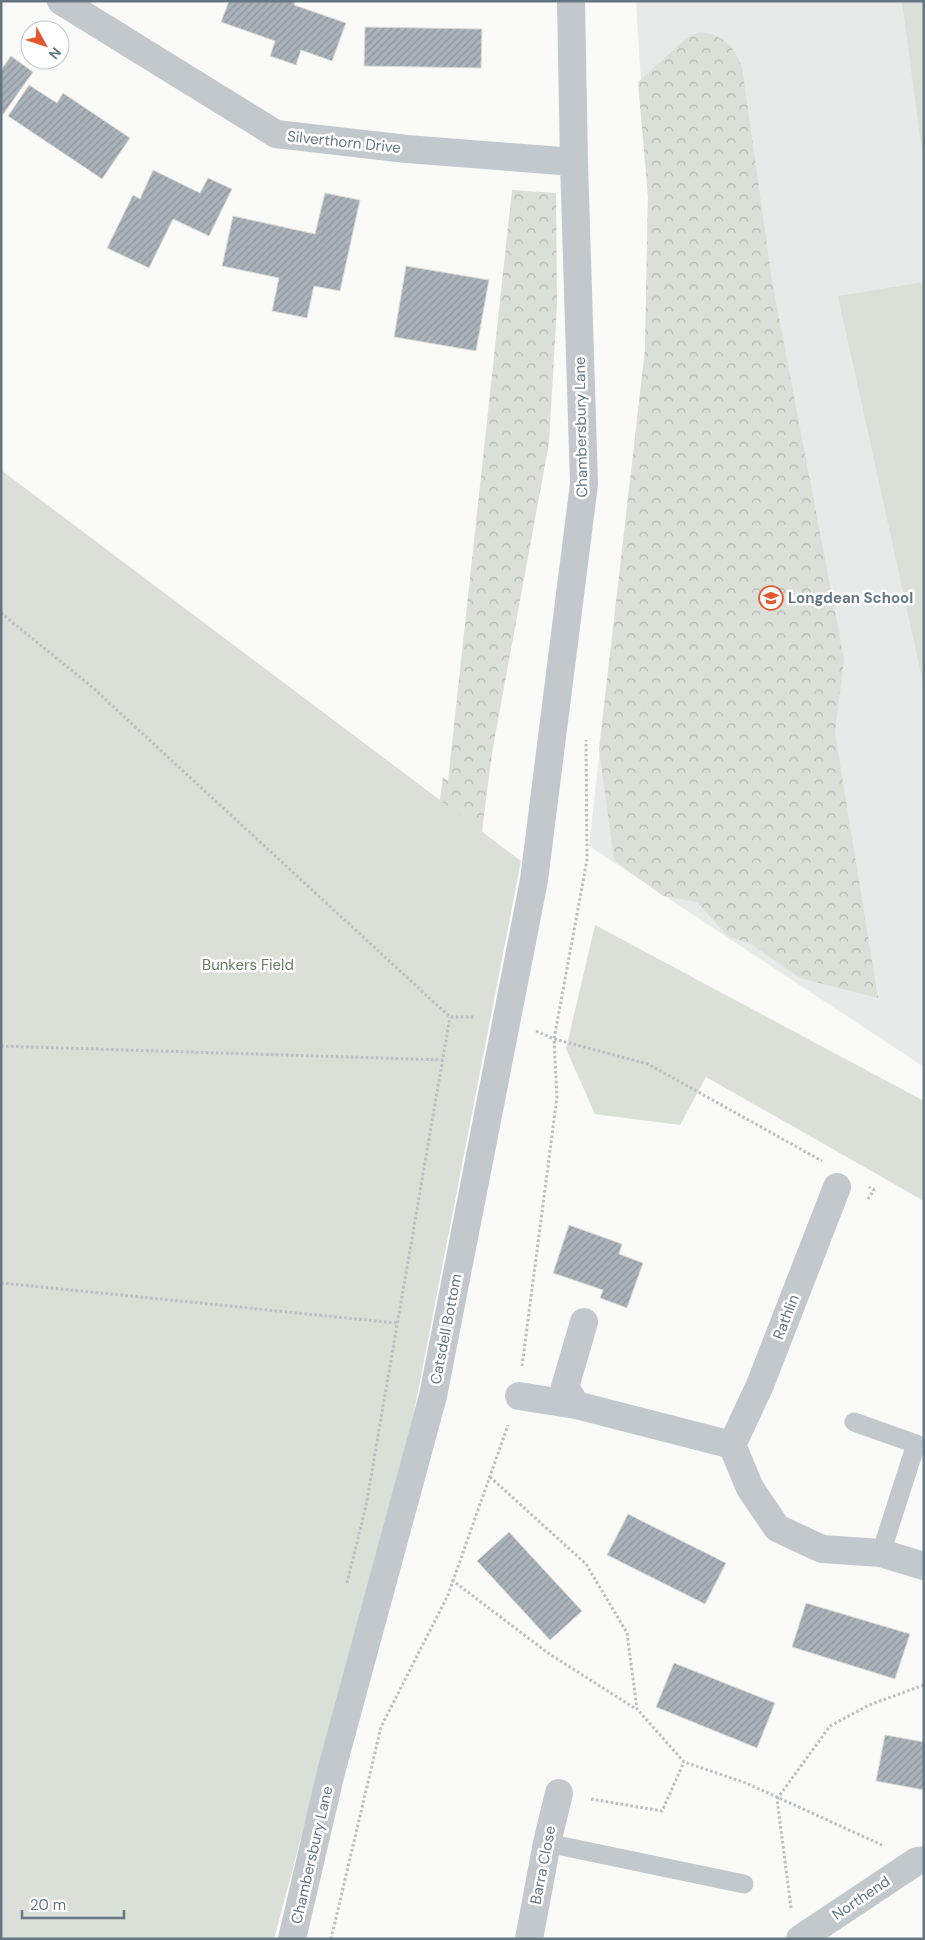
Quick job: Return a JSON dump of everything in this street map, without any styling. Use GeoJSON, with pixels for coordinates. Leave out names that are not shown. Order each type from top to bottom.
{"type":"FeatureCollection","features":[{"type":"Feature","properties":{"kind":"street","name":"Silverthorn Drive"},"geometry":{"type":"LineString","coordinates":[[61,1],[276,134],[407,149],[574,162]]}},
{"type":"Feature","properties":{"kind":"street","name":"Chambersbury Lane"},"geometry":{"type":"LineString","coordinates":[[534,880],[584,484],[571,1]]}},
{"type":"Feature","properties":{"kind":"street","name":"Catsdell Bottom"},"geometry":{"type":"LineString","coordinates":[[331,1772],[432,1396],[534,880]]}},
{"type":"Feature","properties":{"kind":"street","name":"Rathlin"},"geometry":{"type":"LineString","coordinates":[[732,1445],[760,1385],[834,1177]]}},
{"type":"Feature","properties":{"kind":"street"},"geometry":{"type":"LineString","coordinates":[[576,1406],[565,1387],[584,1322]]}},
{"type":"Feature","properties":{"kind":"street"},"geometry":{"type":"LineString","coordinates":[[519,1396],[576,1406],[732,1445],[750,1488],[777,1528],[822,1549],[881,1553],[924,1566]]}},
{"type":"Feature","properties":{"kind":"street","name":"Chambersbury Lane"},"geometry":{"type":"LineString","coordinates":[[292,1939],[331,1772]]}},
{"type":"Feature","properties":{"kind":"street","name":"Barra Close"},"geometry":{"type":"LineString","coordinates":[[529,1939],[547,1843],[559,1793]]}},
{"type":"Feature","properties":{"kind":"street","name":"Northend"},"geometry":{"type":"LineString","coordinates":[[800,1939],[920,1860]]}},
{"type":"Feature","properties":{"kind":"lane"},"geometry":{"type":"LineString","coordinates":[[854,1422],[916,1444],[881,1553]]}},
{"type":"Feature","properties":{"kind":"lane"},"geometry":{"type":"LineString","coordinates":[[547,1843],[744,1884]]}},
{"type":"Feature","properties":{"kind":"path"},"geometry":{"type":"LineString","coordinates":[[1,613],[92,687],[450,1017],[508,1018],[554,1039],[648,1064],[834,1177]]}},
{"type":"Feature","properties":{"kind":"path"},"geometry":{"type":"LineString","coordinates":[[331,1939],[381,1727],[448,1595],[519,1396],[557,1097],[554,1039],[587,860],[586,731]]}},
{"type":"Feature","properties":{"kind":"path"},"geometry":{"type":"LineString","coordinates":[[345,1592],[366,1506],[450,1017]]}},
{"type":"Feature","properties":{"kind":"path"},"geometry":{"type":"LineString","coordinates":[[1,1046],[443,1060]]}},
{"type":"Feature","properties":{"kind":"path"},"geometry":{"type":"LineString","coordinates":[[865,1185],[874,1190],[865,1204]]}},
{"type":"Feature","properties":{"kind":"path"},"geometry":{"type":"LineString","coordinates":[[1,1283],[397,1323]]}},
{"type":"Feature","properties":{"kind":"path"},"geometry":{"type":"LineString","coordinates":[[490,1477],[586,1564],[626,1633],[637,1709]]}},
{"type":"Feature","properties":{"kind":"path"},"geometry":{"type":"LineString","coordinates":[[452,1580],[548,1653],[637,1709],[684,1762],[746,1783],[777,1799],[920,1860]]}},
{"type":"Feature","properties":{"kind":"path"},"geometry":{"type":"LineString","coordinates":[[791,1911],[777,1799],[830,1726],[869,1705],[924,1686]]}},
{"type":"Feature","properties":{"kind":"path"},"geometry":{"type":"LineString","coordinates":[[559,1793],[662,1811],[684,1762]]}},
{"type":"Feature","properties":{"kind":"shaded area","name":"Longdean School"},"geometry":{"type":"Polygon","coordinates":[[[636,1],[924,1],[924,1067],[589,846],[645,350],[648,197],[636,1]]]}},
{"type":"Feature","properties":{"kind":"green space"},"geometry":{"type":"Polygon","coordinates":[[[902,1],[924,1],[924,167],[902,1]]]}},
{"type":"Feature","properties":{"kind":"green space"},"geometry":{"type":"Polygon","coordinates":[[[700,32],[715,36],[727,43],[742,67],[772,281],[844,659],[835,733],[878,998],[800,978],[751,944],[728,936],[697,902],[663,896],[614,860],[599,749],[645,350],[648,197],[638,82],[688,37],[700,32]]]}},
{"type":"Feature","properties":{"kind":"green space"},"geometry":{"type":"Polygon","coordinates":[[[512,190],[556,193],[557,305],[549,443],[493,747],[483,822],[472,991],[415,978],[443,777],[448,781],[512,190]]]}},
{"type":"Feature","properties":{"kind":"green space"},"geometry":{"type":"Polygon","coordinates":[[[924,282],[924,687],[838,296],[924,282]]]}},
{"type":"Feature","properties":{"kind":"green space","name":"Bunkers Field"},"geometry":{"type":"Polygon","coordinates":[[[1,470],[521,861],[413,1417],[274,1939],[1,1939],[1,470]]]}},
{"type":"Feature","properties":{"kind":"green space"},"geometry":{"type":"Polygon","coordinates":[[[595,925],[924,1101],[924,1201],[706,1077],[680,1125],[595,1114],[566,1049],[595,925]]]}},
{"type":"Feature","properties":{"kind":"building"},"geometry":{"type":"Polygon","coordinates":[[[229,1],[295,1],[294,5],[346,23],[332,61],[301,50],[296,65],[270,56],[275,41],[221,22],[229,1]]]}},
{"type":"Feature","properties":{"kind":"building"},"geometry":{"type":"Polygon","coordinates":[[[365,27],[482,29],[481,68],[364,66],[365,27]]]}},
{"type":"Feature","properties":{"kind":"building"},"geometry":{"type":"Polygon","coordinates":[[[11,56],[20,63],[20,70],[30,70],[33,72],[2,116],[1,70],[11,56]]]}},
{"type":"Feature","properties":{"kind":"building"},"geometry":{"type":"Polygon","coordinates":[[[29,85],[57,103],[63,93],[130,138],[102,179],[8,116],[29,85]]]}},
{"type":"Feature","properties":{"kind":"building"},"geometry":{"type":"Polygon","coordinates":[[[153,170],[200,193],[208,178],[232,189],[209,236],[173,219],[149,268],[107,248],[133,195],[140,199],[153,170]]]}},
{"type":"Feature","properties":{"kind":"building"},"geometry":{"type":"Polygon","coordinates":[[[325,193],[360,200],[340,291],[314,286],[307,318],[272,311],[279,278],[222,266],[233,216],[315,234],[325,193]]]}},
{"type":"Feature","properties":{"kind":"building"},"geometry":{"type":"Polygon","coordinates":[[[406,266],[489,280],[476,351],[394,337],[406,266]]]}},
{"type":"Feature","properties":{"kind":"building"},"geometry":{"type":"Polygon","coordinates":[[[569,1225],[622,1244],[619,1254],[643,1263],[627,1308],[600,1298],[603,1290],[553,1273],[569,1225]]]}},
{"type":"Feature","properties":{"kind":"building"},"geometry":{"type":"Polygon","coordinates":[[[628,1514],[726,1563],[705,1604],[607,1555],[628,1514]]]}},
{"type":"Feature","properties":{"kind":"building"},"geometry":{"type":"Polygon","coordinates":[[[509,1532],[582,1611],[550,1640],[477,1561],[509,1532]]]}},
{"type":"Feature","properties":{"kind":"building"},"geometry":{"type":"Polygon","coordinates":[[[806,1603],[910,1634],[895,1679],[792,1647],[806,1603]]]}},
{"type":"Feature","properties":{"kind":"building"},"geometry":{"type":"Polygon","coordinates":[[[674,1663],[775,1703],[757,1748],[656,1707],[674,1663]]]}},
{"type":"Feature","properties":{"kind":"building"},"geometry":{"type":"Polygon","coordinates":[[[885,1735],[924,1742],[924,1790],[876,1781],[885,1735]]]}},
{"type":"Feature","properties":{"kind":"place","name":"Longdean School"},"geometry":{"type":"Point","coordinates":[771,598]}}]}
